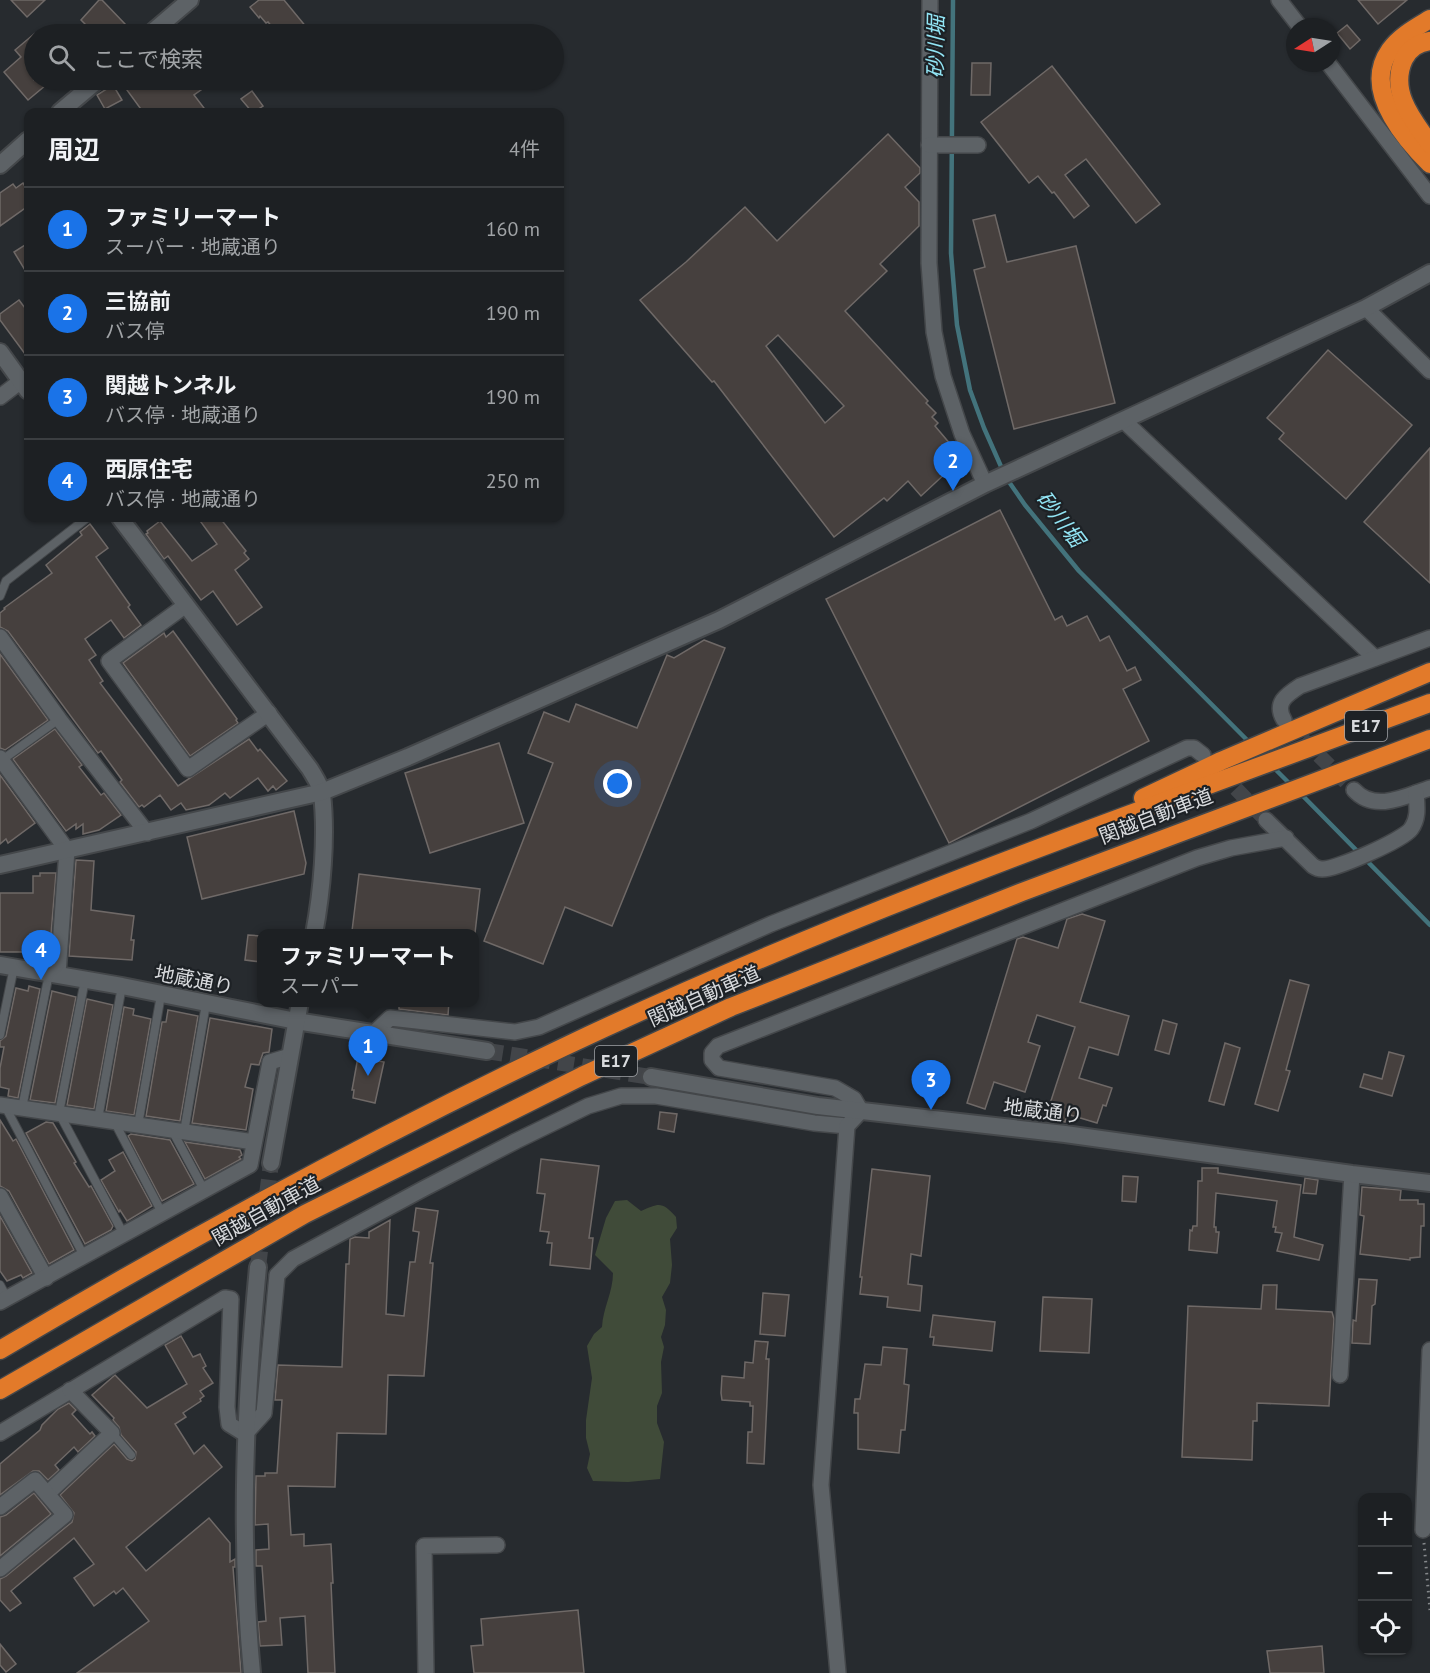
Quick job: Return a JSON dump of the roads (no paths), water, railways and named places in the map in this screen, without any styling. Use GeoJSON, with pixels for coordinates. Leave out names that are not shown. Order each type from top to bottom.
{"type":"FeatureCollection","features":[{"type":"Feature","properties":{"kind":"highway"},"geometry":{"type":"LineString","coordinates":[[1430,19],[1396,42],[1388,52],[1381,71],[1384,99],[1400,132],[1430,164]]}},
{"type":"Feature","properties":{"kind":"highway"},"geometry":{"type":"LineString","coordinates":[[1430,40],[1413,47],[1406,56],[1400,68],[1399,83],[1409,115],[1430,144]]}},
{"type":"Feature","properties":{"kind":"highway"},"geometry":{"type":"LineString","coordinates":[[1010,859],[1221,761],[1285,727],[1430,672]]}},
{"type":"Feature","properties":{"kind":"highway","name":"関越自動車道"},"geometry":{"type":"LineString","coordinates":[[0,1350],[124,1277],[290,1185],[392,1131],[545,1056],[720,977],[865,916],[1301,749],[1430,703]]}},
{"type":"Feature","properties":{"kind":"highway","name":"関越自動車道"},"geometry":{"type":"LineString","coordinates":[[0,1390],[305,1214],[582,1076],[731,1007],[1022,892],[1430,739]]}},
{"type":"Feature","properties":{"kind":"street"},"geometry":{"type":"LineString","coordinates":[[162,24],[190,0]]}},
{"type":"Feature","properties":{"kind":"street"},"geometry":{"type":"LineString","coordinates":[[930,0],[932,145],[929,264],[934,332],[944,376],[962,434],[988,482]]}},
{"type":"Feature","properties":{"kind":"street"},"geometry":{"type":"LineString","coordinates":[[1279,0],[1293,18]]}},
{"type":"Feature","properties":{"kind":"street"},"geometry":{"type":"LineString","coordinates":[[1335,72],[1430,196]]}},
{"type":"Feature","properties":{"kind":"street"},"geometry":{"type":"LineString","coordinates":[[65,108],[86,90]]}},
{"type":"Feature","properties":{"kind":"street"},"geometry":{"type":"LineString","coordinates":[[0,165],[24,144]]}},
{"type":"Feature","properties":{"kind":"street"},"geometry":{"type":"LineString","coordinates":[[932,145],[974,145]]}},
{"type":"Feature","properties":{"kind":"street"},"geometry":{"type":"LineString","coordinates":[[0,865],[322,792],[408,757],[719,620],[988,482],[1366,308],[1430,273]]}},
{"type":"Feature","properties":{"kind":"street"},"geometry":{"type":"LineString","coordinates":[[1366,308],[1430,371]]}},
{"type":"Feature","properties":{"kind":"street"},"geometry":{"type":"LineString","coordinates":[[0,352],[24,385]]}},
{"type":"Feature","properties":{"kind":"street"},"geometry":{"type":"LineString","coordinates":[[0,397],[24,386]]}},
{"type":"Feature","properties":{"kind":"street"},"geometry":{"type":"LineString","coordinates":[[1124,420],[1375,658]]}},
{"type":"Feature","properties":{"kind":"street"},"geometry":{"type":"LineString","coordinates":[[123,522],[310,769],[322,792],[320,903],[315,929]]}},
{"type":"Feature","properties":{"kind":"street"},"geometry":{"type":"LineString","coordinates":[[186,605],[109,661],[188,769],[269,714]]}},
{"type":"Feature","properties":{"kind":"street"},"geometry":{"type":"LineString","coordinates":[[0,637],[59,719],[147,833]]}},
{"type":"Feature","properties":{"kind":"street"},"geometry":{"type":"LineString","coordinates":[[1285,727],[1280,714],[1281,700],[1286,694],[1300,686],[1430,638]]}},
{"type":"Feature","properties":{"kind":"street"},"geometry":{"type":"LineString","coordinates":[[374,1033],[390,1018],[515,1032],[539,1027],[771,924],[1031,821],[1186,748],[1194,748],[1203,755]]}},
{"type":"Feature","properties":{"kind":"street"},"geometry":{"type":"LineString","coordinates":[[1,759],[66,850],[53,974]]}},
{"type":"Feature","properties":{"kind":"street"},"geometry":{"type":"LineString","coordinates":[[1354,790],[1358,795],[1372,802],[1394,800],[1423,791]]}},
{"type":"Feature","properties":{"kind":"street"},"geometry":{"type":"LineString","coordinates":[[1266,820],[1313,866],[1320,870],[1342,864],[1406,834],[1412,828],[1423,791]]}},
{"type":"Feature","properties":{"kind":"street"},"geometry":{"type":"LineString","coordinates":[[838,1673],[821,1485],[847,1126],[861,1111],[854,1099],[835,1088],[719,1068],[712,1060],[712,1053],[718,1046],[1186,863],[1231,848],[1286,838]]}},
{"type":"Feature","properties":{"kind":"street","name":"地蔵通り"},"geometry":{"type":"LineString","coordinates":[[7,966],[122,986],[296,1021],[487,1051]]}},
{"type":"Feature","properties":{"kind":"street"},"geometry":{"type":"LineString","coordinates":[[271,1163],[299,1007]]}},
{"type":"Feature","properties":{"kind":"street"},"geometry":{"type":"LineString","coordinates":[[2,1295],[46,1278],[123,1233],[250,1165],[270,1062],[290,1056]]}},
{"type":"Feature","properties":{"kind":"street","name":"地蔵通り"},"geometry":{"type":"LineString","coordinates":[[651,1077],[818,1106],[1065,1134],[1430,1183]]}},
{"type":"Feature","properties":{"kind":"street"},"geometry":{"type":"LineString","coordinates":[[245,1434],[264,1413],[277,1275],[293,1259],[423,1189],[588,1106],[621,1096],[656,1096],[814,1123],[847,1126]]}},
{"type":"Feature","properties":{"kind":"street"},"geometry":{"type":"LineString","coordinates":[[3,1105],[254,1142]]}},
{"type":"Feature","properties":{"kind":"street"},"geometry":{"type":"LineString","coordinates":[[1340,1375],[1352,1174]]}},
{"type":"Feature","properties":{"kind":"street"},"geometry":{"type":"LineString","coordinates":[[0,1196],[46,1278]]}},
{"type":"Feature","properties":{"kind":"street"},"geometry":{"type":"LineString","coordinates":[[252,1673],[244,1472],[258,1267]]}},
{"type":"Feature","properties":{"kind":"street"},"geometry":{"type":"LineString","coordinates":[[0,1433],[225,1298],[231,1299],[227,1407],[229,1425],[245,1434]]}},
{"type":"Feature","properties":{"kind":"street"},"geometry":{"type":"LineString","coordinates":[[1423,1530],[1430,1350]]}},
{"type":"Feature","properties":{"kind":"street"},"geometry":{"type":"LineString","coordinates":[[47,1494],[112,1432],[70,1390]]}},
{"type":"Feature","properties":{"kind":"street"},"geometry":{"type":"LineString","coordinates":[[0,1507],[35,1480],[65,1515],[0,1569]]}},
{"type":"Feature","properties":{"kind":"street"},"geometry":{"type":"LineString","coordinates":[[426,1673],[423,1546],[497,1545]]}},
{"type":"Feature","properties":{"kind":"lane"},"geometry":{"type":"LineString","coordinates":[[0,596],[6,581],[82,522]]}},
{"type":"Feature","properties":{"kind":"lane"},"geometry":{"type":"LineString","coordinates":[[1,759],[59,719]]}},
{"type":"Feature","properties":{"kind":"lane"},"geometry":{"type":"LineString","coordinates":[[0,1035],[7,966]]}},
{"type":"Feature","properties":{"kind":"lane"},"geometry":{"type":"LineString","coordinates":[[22,1108],[53,974]]}},
{"type":"Feature","properties":{"kind":"lane"},"geometry":{"type":"LineString","coordinates":[[85,980],[59,1113],[123,1233]]}},
{"type":"Feature","properties":{"kind":"lane"},"geometry":{"type":"LineString","coordinates":[[98,1119],[122,986]]}},
{"type":"Feature","properties":{"kind":"lane"},"geometry":{"type":"LineString","coordinates":[[138,1125],[161,995]]}},
{"type":"Feature","properties":{"kind":"lane"},"geometry":{"type":"LineString","coordinates":[[204,1190],[178,1131],[206,1004]]}},
{"type":"Feature","properties":{"kind":"lane"},"geometry":{"type":"LineString","coordinates":[[3,1105],[84,1256]]}},
{"type":"Feature","properties":{"kind":"lane"},"geometry":{"type":"LineString","coordinates":[[114,1122],[162,1212]]}},
{"type":"Feature","properties":{"kind":"lane"},"geometry":{"type":"LineString","coordinates":[[112,1432],[131,1455]]}},
{"type":"Feature","properties":{"kind":"waterway","name":"砂川堀"},"geometry":{"type":"LineString","coordinates":[[953,0],[951,253],[957,325],[970,390],[1003,471]]}},
{"type":"Feature","properties":{"kind":"waterway","name":"砂川堀"},"geometry":{"type":"LineString","coordinates":[[1007,479],[1025,505],[1079,571],[1251,744]]}},
{"type":"Feature","properties":{"kind":"waterway","name":"砂川堀"},"geometry":{"type":"LineString","coordinates":[[1273,767],[1293,787]]}},
{"type":"Feature","properties":{"kind":"waterway","name":"砂川堀"},"geometry":{"type":"LineString","coordinates":[[1299,792],[1430,925]]}},
{"type":"Feature","properties":{"kind":"tunnel"},"geometry":{"type":"LineString","coordinates":[[1286,723],[1354,790]]}},
{"type":"Feature","properties":{"kind":"tunnel"},"geometry":{"type":"LineString","coordinates":[[1220,772],[1266,820]]}},
{"type":"Feature","properties":{"kind":"tunnel"},"geometry":{"type":"LineString","coordinates":[[487,1051],[651,1077]]}},
{"type":"Feature","properties":{"kind":"tunnel"},"geometry":{"type":"LineString","coordinates":[[258,1267],[271,1163]]}},
{"type":"Feature","properties":{"kind":"place","name":"三協前"},"geometry":{"type":"Point","coordinates":[953,491]}},
{"type":"Feature","properties":{"kind":"place","name":"西原住宅"},"geometry":{"type":"Point","coordinates":[41,980]}},
{"type":"Feature","properties":{"kind":"place","name":"ファミリーマート"},"geometry":{"type":"Point","coordinates":[368,1076]}},
{"type":"Feature","properties":{"kind":"place","name":"関越トンネル"},"geometry":{"type":"Point","coordinates":[931,1110]}}]}
